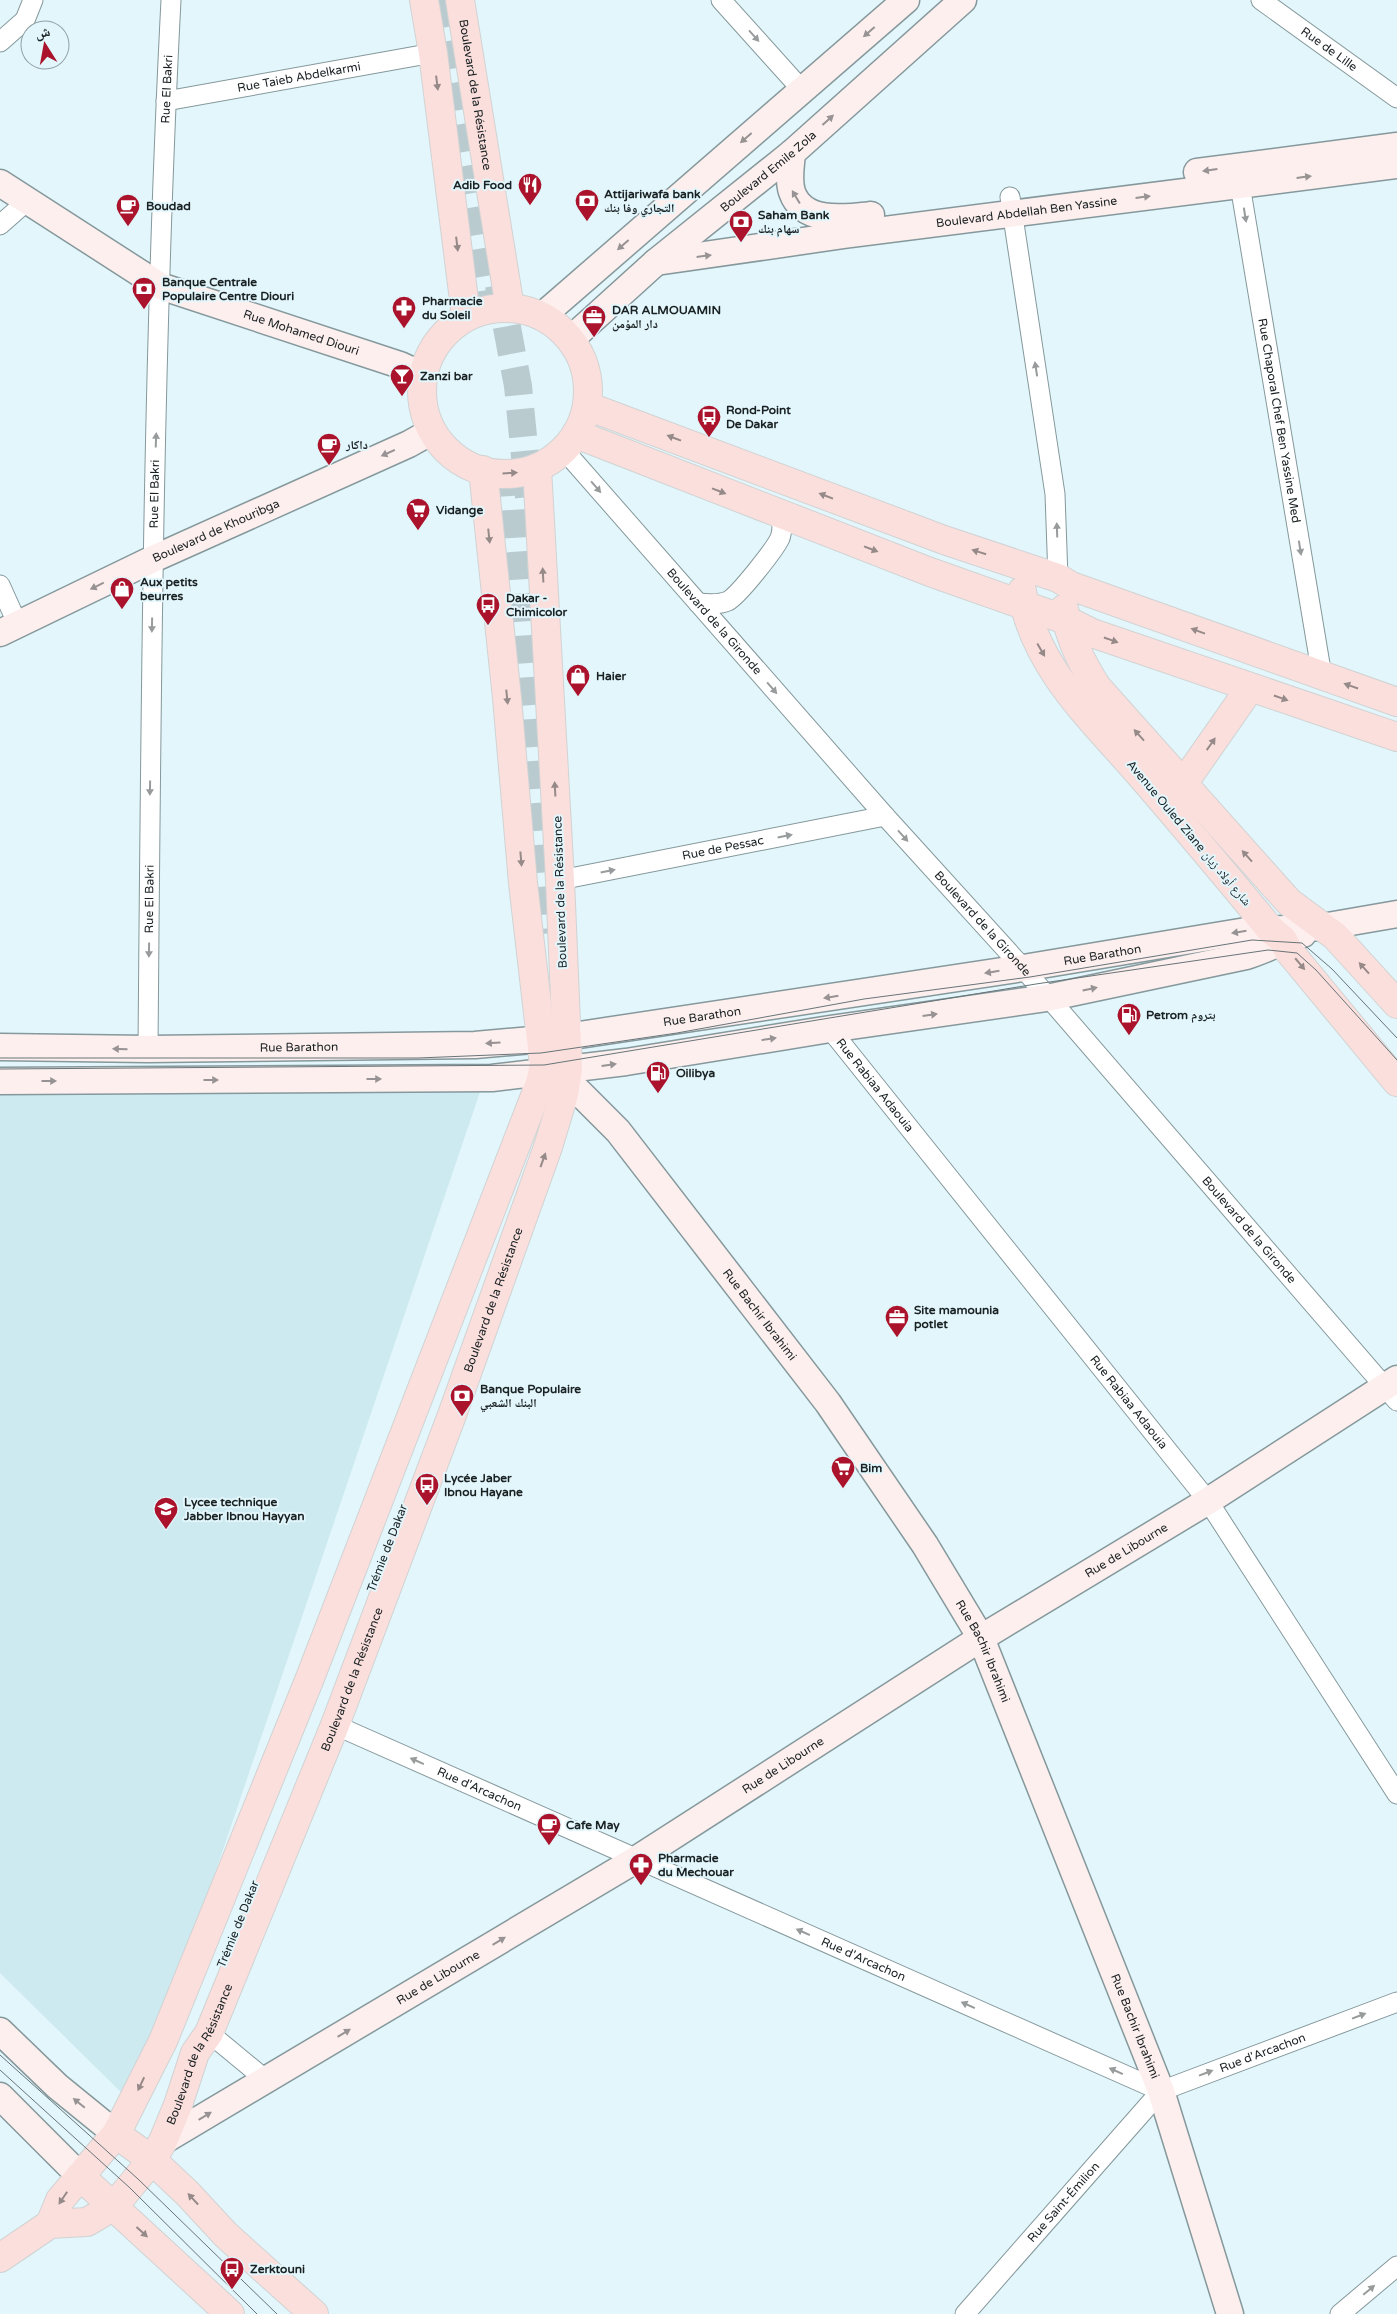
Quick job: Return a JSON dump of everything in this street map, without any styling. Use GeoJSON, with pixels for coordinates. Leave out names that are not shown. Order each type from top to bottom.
{"type":"FeatureCollection","features":[{"type":"Feature","properties":{"kind":"main road"},"geometry":{"type":"LineString","coordinates":[[424,0],[433,53],[466,316]]}},
{"type":"Feature","properties":{"kind":"main road","name":"Boulevard de la Résistance"},"geometry":{"type":"LineString","coordinates":[[460,0],[510,308]]}},
{"type":"Feature","properties":{"kind":"main road"},"geometry":{"type":"LineString","coordinates":[[510,308],[542,316],[560,328],[570,339],[585,367],[589,390],[587,406],[570,442],[537,468],[506,474],[491,473],[457,458],[440,443],[432,431],[422,404],[422,375],[430,351],[440,337],[466,316],[488,309],[510,308]]}},
{"type":"Feature","properties":{"kind":"main road"},"geometry":{"type":"LineString","coordinates":[[587,406],[944,540],[1058,578],[1070,586],[1397,702]]}},
{"type":"Feature","properties":{"kind":"main road"},"geometry":{"type":"LineString","coordinates":[[570,442],[782,515],[930,572],[1066,620],[1092,633],[1397,737]]}},
{"type":"Feature","properties":{"kind":"main road","name":"Boulevard de la Résistance"},"geometry":{"type":"LineString","coordinates":[[537,468],[560,880],[554,1038]]}},
{"type":"Feature","properties":{"kind":"main road","name":"Boulevard de la Résistance"},"geometry":{"type":"LineString","coordinates":[[484,470],[523,883],[554,1038],[559,1074],[548,1147],[452,1415],[335,1724],[202,2043],[178,2106],[158,2150],[114,2206],[87,2222],[50,2224],[60,2200],[116,2134],[163,2041],[310,1678],[538,1092],[559,1074]]}},
{"type":"Feature","properties":{"kind":"main road","name":"Avenue Ouled Ziane شارع أولاد زيان"},"geometry":{"type":"LineString","coordinates":[[1018,565],[1024,605],[1039,647],[1070,693],[1277,934],[1288,950],[1397,1082]]}},
{"type":"Feature","properties":{"kind":"main road","name":"Avenue Ouled Ziane شارع أولاد زيان"},"geometry":{"type":"LineString","coordinates":[[1058,578],[1066,620],[1078,654],[1097,687],[1288,902],[1322,927],[1346,948],[1397,1004]]}},
{"type":"Feature","properties":{"kind":"main road"},"geometry":{"type":"LineString","coordinates":[[1183,784],[1250,688]]}},
{"type":"Feature","properties":{"kind":"main road","name":"Trémie de Dakar"},"geometry":{"type":"LineString","coordinates":[[163,2041],[190,2002],[205,1966],[449,1352],[520,1181],[333,1686],[212,1988],[202,2043]]}},
{"type":"Feature","properties":{"kind":"main road"},"geometry":{"type":"LineString","coordinates":[[116,2134],[158,2150],[188,2194],[226,2235],[314,2314]]}},
{"type":"Feature","properties":{"kind":"main road"},"geometry":{"type":"LineString","coordinates":[[80,2176],[230,2314]]}},
{"type":"Feature","properties":{"kind":"main road"},"geometry":{"type":"LineString","coordinates":[[0,2258],[50,2224]]}},
{"type":"Feature","properties":{"kind":"street"},"geometry":{"type":"LineString","coordinates":[[0,42],[25,20],[32,0]]}},
{"type":"Feature","properties":{"kind":"street","name":"Rue El Bakri"},"geometry":{"type":"LineString","coordinates":[[148,1049],[153,559],[170,0]]}},
{"type":"Feature","properties":{"kind":"street"},"geometry":{"type":"LineString","coordinates":[[721,0],[802,90]]}},
{"type":"Feature","properties":{"kind":"street"},"geometry":{"type":"LineString","coordinates":[[542,316],[906,0]]}},
{"type":"Feature","properties":{"kind":"street","name":"Boulevard Emile Zola"},"geometry":{"type":"LineString","coordinates":[[570,339],[656,262],[792,153],[963,0]]}},
{"type":"Feature","properties":{"kind":"street","name":"Rue de Lille"},"geometry":{"type":"LineString","coordinates":[[1261,0],[1397,98]]}},
{"type":"Feature","properties":{"kind":"street","name":"Rue Taieb Abdelkarmi"},"geometry":{"type":"LineString","coordinates":[[166,101],[433,53]]}},
{"type":"Feature","properties":{"kind":"street","name":"Boulevard Abdellah Ben Yassine"},"geometry":{"type":"LineString","coordinates":[[1239,176],[1397,146]]}},
{"type":"Feature","properties":{"kind":"street","name":"Boulevard Abdellah Ben Yassine"},"geometry":{"type":"LineString","coordinates":[[792,153],[790,178],[796,200],[808,210],[823,216],[849,218],[1011,205]]}},
{"type":"Feature","properties":{"kind":"street","name":"Boulevard Abdellah Ben Yassine"},"geometry":{"type":"LineString","coordinates":[[656,262],[1011,205],[1239,176],[1397,165]]}},
{"type":"Feature","properties":{"kind":"street","name":"Rue Chaporal Chef Ben Yassine Med"},"geometry":{"type":"LineString","coordinates":[[1239,176],[1322,676]]}},
{"type":"Feature","properties":{"kind":"street","name":"Rue Mohamed Diouri"},"geometry":{"type":"LineString","coordinates":[[0,183],[26,202],[160,286],[400,365],[422,375]]}},
{"type":"Feature","properties":{"kind":"street"},"geometry":{"type":"LineString","coordinates":[[0,225],[26,202]]}},
{"type":"Feature","properties":{"kind":"street"},"geometry":{"type":"LineString","coordinates":[[1011,205],[1055,494],[1058,578]]}},
{"type":"Feature","properties":{"kind":"street","name":"Boulevard de Khouribga"},"geometry":{"type":"LineString","coordinates":[[9,629],[153,559],[409,444],[432,431]]}},
{"type":"Feature","properties":{"kind":"street","name":"Boulevard de la Gironde"},"geometry":{"type":"LineString","coordinates":[[570,442],[698,603],[885,816],[1023,968],[1047,998],[1393,1389]]}},
{"type":"Feature","properties":{"kind":"street"},"geometry":{"type":"LineString","coordinates":[[698,603],[722,604],[731,600],[740,592],[778,544],[783,527],[782,515]]}},
{"type":"Feature","properties":{"kind":"street"},"geometry":{"type":"LineString","coordinates":[[0,585],[9,629]]}},
{"type":"Feature","properties":{"kind":"street","name":"Rue de Pessac"},"geometry":{"type":"LineString","coordinates":[[560,880],[885,816]]}},
{"type":"Feature","properties":{"kind":"street"},"geometry":{"type":"LineString","coordinates":[[0,1081],[492,1078],[559,1074],[830,1029],[1047,998],[1268,950],[1277,934],[1397,914]]}},
{"type":"Feature","properties":{"kind":"street","name":"Rue Barathon"},"geometry":{"type":"LineString","coordinates":[[0,1047],[148,1049],[475,1045],[554,1038],[1023,968],[1277,934]]}},
{"type":"Feature","properties":{"kind":"street","name":"Rue Rabiaa Adaouia"},"geometry":{"type":"LineString","coordinates":[[830,1029],[1208,1502],[1397,1794]]}},
{"type":"Feature","properties":{"kind":"street","name":"Rue Bachir Ibrahimi"},"geometry":{"type":"LineString","coordinates":[[559,1074],[618,1130],[828,1403],[925,1545],[981,1638],[1161,2091],[1230,2314]]}},
{"type":"Feature","properties":{"kind":"street","name":"Rue de Libourne"},"geometry":{"type":"LineString","coordinates":[[158,2150],[266,2080],[637,1858],[981,1638],[1393,1389]]}},
{"type":"Feature","properties":{"kind":"street","name":"Rue d'Arcachon"},"geometry":{"type":"LineString","coordinates":[[335,1724],[1161,2091],[1397,2002]]}},
{"type":"Feature","properties":{"kind":"street"},"geometry":{"type":"LineString","coordinates":[[0,2032],[57,2086],[116,2134]]}},
{"type":"Feature","properties":{"kind":"street"},"geometry":{"type":"LineString","coordinates":[[202,2043],[266,2080]]}},
{"type":"Feature","properties":{"kind":"street","name":"Rue Saint-Émilion"},"geometry":{"type":"LineString","coordinates":[[964,2314],[1161,2091]]}},
{"type":"Feature","properties":{"kind":"street"},"geometry":{"type":"LineString","coordinates":[[0,2096],[80,2176]]}},
{"type":"Feature","properties":{"kind":"street"},"geometry":{"type":"LineString","coordinates":[[1340,2314],[1397,2266]]}},
{"type":"Feature","properties":{"kind":"shaded area","name":"Lycee technique Jabber Ibnou Hayyan"},"geometry":{"type":"Polygon","coordinates":[[[482,1086],[152,2059],[132,2103],[0,1973],[0,1088],[482,1086]]]}},
{"type":"Feature","properties":{"kind":"tunnel"},"geometry":{"type":"LineString","coordinates":[[439,0],[491,309]]}},
{"type":"Feature","properties":{"kind":"tunnel"},"geometry":{"type":"LineString","coordinates":[[499,285],[518,386],[529,497]]}},
{"type":"Feature","properties":{"kind":"tunnel"},"geometry":{"type":"LineString","coordinates":[[509,468],[541,934]]}},
{"type":"Feature","properties":{"kind":"tram line"},"geometry":{"type":"LineString","coordinates":[[0,1058],[418,1058],[541,1053],[677,1033],[864,999],[1030,977],[1252,940],[1302,943],[1332,969],[1397,1038]]}},
{"type":"Feature","properties":{"kind":"tram line"},"geometry":{"type":"LineString","coordinates":[[0,1069],[544,1065],[1036,984],[1268,950],[1297,953],[1316,970],[1397,1060]]}},
{"type":"Feature","properties":{"kind":"tram line"},"geometry":{"type":"LineString","coordinates":[[0,2055],[138,2179],[277,2314]]}},
{"type":"Feature","properties":{"kind":"tram line"},"geometry":{"type":"LineString","coordinates":[[0,2070],[130,2188],[257,2314]]}},
{"type":"Feature","properties":{"kind":"place","name":"Adib Food"},"geometry":{"type":"Point","coordinates":[530,206]}},
{"type":"Feature","properties":{"kind":"place","name":"Attijariwafa bank التجاري وفا بنك"},"geometry":{"type":"Point","coordinates":[587,222]}},
{"type":"Feature","properties":{"kind":"place","name":"Boudad"},"geometry":{"type":"Point","coordinates":[128,227]}},
{"type":"Feature","properties":{"kind":"place","name":"Saham Bank سهام بنك"},"geometry":{"type":"Point","coordinates":[741,243]}},
{"type":"Feature","properties":{"kind":"place","name":"Banque Centrale Populaire Centre Diouri"},"geometry":{"type":"Point","coordinates":[144,310]}},
{"type":"Feature","properties":{"kind":"place","name":"Pharmacie du Soleil"},"geometry":{"type":"Point","coordinates":[404,329]}},
{"type":"Feature","properties":{"kind":"place","name":"DAR ALMOUAMIN دار المؤمن"},"geometry":{"type":"Point","coordinates":[594,338]}},
{"type":"Feature","properties":{"kind":"place","name":"Zanzi bar"},"geometry":{"type":"Point","coordinates":[402,397]}},
{"type":"Feature","properties":{"kind":"place","name":"Rond-Point De Dakar"},"geometry":{"type":"Point","coordinates":[709,438]}},
{"type":"Feature","properties":{"kind":"place","name":"داكار"},"geometry":{"type":"Point","coordinates":[329,466]}},
{"type":"Feature","properties":{"kind":"place","name":"Vidange"},"geometry":{"type":"Point","coordinates":[418,531]}},
{"type":"Feature","properties":{"kind":"place","name":"Aux petits beurres"},"geometry":{"type":"Point","coordinates":[122,610]}},
{"type":"Feature","properties":{"kind":"place","name":"Dakar - Chimicolor"},"geometry":{"type":"Point","coordinates":[488,626]}},
{"type":"Feature","properties":{"kind":"place","name":"Haier"},"geometry":{"type":"Point","coordinates":[578,697]}},
{"type":"Feature","properties":{"kind":"place","name":"Petrom بتروم"},"geometry":{"type":"Point","coordinates":[1129,1036]}},
{"type":"Feature","properties":{"kind":"place","name":"Oilibya"},"geometry":{"type":"Point","coordinates":[658,1094]}},
{"type":"Feature","properties":{"kind":"place","name":"Site mamounia potlet"},"geometry":{"type":"Point","coordinates":[897,1338]}},
{"type":"Feature","properties":{"kind":"place","name":"Banque Populaire البنك الشعبي"},"geometry":{"type":"Point","coordinates":[462,1417]}},
{"type":"Feature","properties":{"kind":"place","name":"Bim"},"geometry":{"type":"Point","coordinates":[843,1489]}},
{"type":"Feature","properties":{"kind":"place","name":"Lycée Jaber Ibnou Hayane"},"geometry":{"type":"Point","coordinates":[427,1506]}},
{"type":"Feature","properties":{"kind":"place","name":"Lycee technique Jabber Ibnou Hayyan"},"geometry":{"type":"Point","coordinates":[166,1530]}},
{"type":"Feature","properties":{"kind":"place","name":"Cafe May"},"geometry":{"type":"Point","coordinates":[549,1846]}},
{"type":"Feature","properties":{"kind":"place","name":"Pharmacie du Mechouar"},"geometry":{"type":"Point","coordinates":[641,1886]}},
{"type":"Feature","properties":{"kind":"place","name":"Zerktouni"},"geometry":{"type":"Point","coordinates":[232,2290]}}]}
